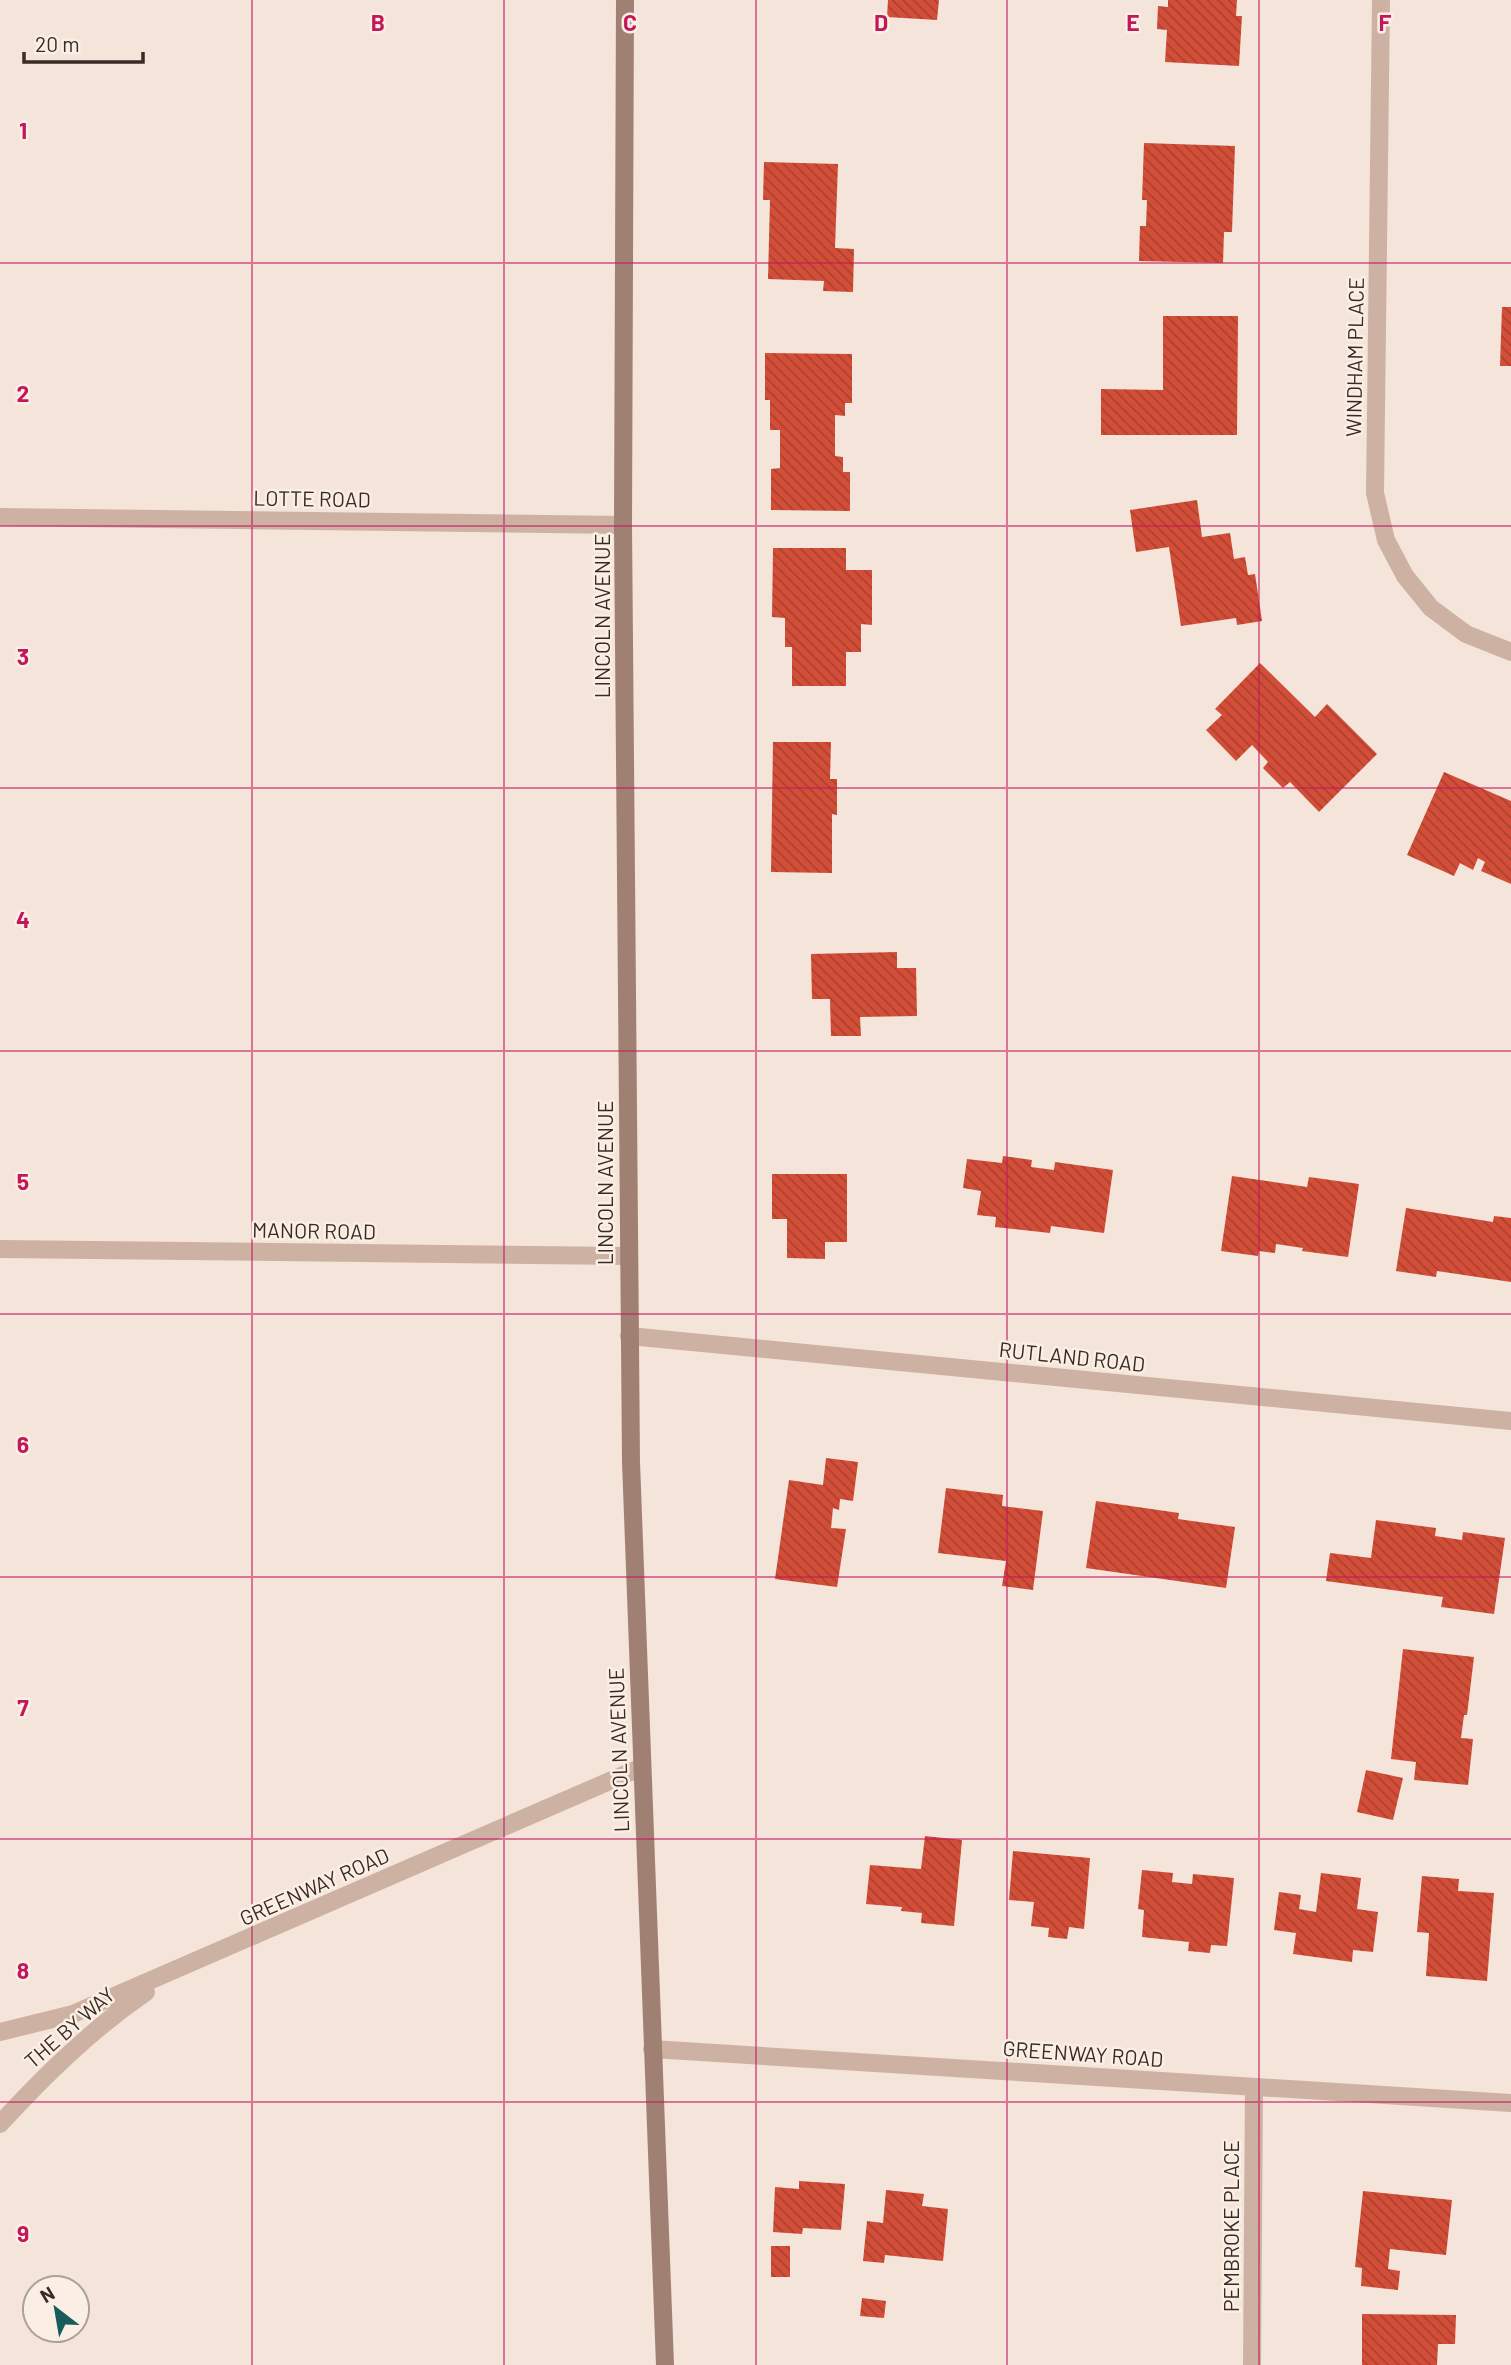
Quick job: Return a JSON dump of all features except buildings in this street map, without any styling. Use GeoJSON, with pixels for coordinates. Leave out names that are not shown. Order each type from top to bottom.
{"type":"FeatureCollection","features":[{"type":"Feature","properties":{"kind":"main road","name":"LINCOLN AVENUE"},"geometry":{"type":"LineString","coordinates":[[625,0],[623,525],[629,1336],[664,2365]]}},
{"type":"Feature","properties":{"kind":"street","name":"WINDHAM PLACE"},"geometry":{"type":"LineString","coordinates":[[1381,0],[1375,493],[1386,540],[1405,576],[1431,608],[1466,634],[1511,652]]}},
{"type":"Feature","properties":{"kind":"street","name":"LOTTE ROAD"},"geometry":{"type":"LineString","coordinates":[[0,517],[623,525]]}},
{"type":"Feature","properties":{"kind":"street","name":"MANOR ROAD"},"geometry":{"type":"LineString","coordinates":[[0,1249],[628,1256]]}},
{"type":"Feature","properties":{"kind":"street","name":"RUTLAND ROAD"},"geometry":{"type":"LineString","coordinates":[[629,1336],[1511,1421]]}},
{"type":"Feature","properties":{"kind":"street","name":"GREENWAY ROAD"},"geometry":{"type":"LineString","coordinates":[[0,2032],[73,2014],[642,1767]]}},
{"type":"Feature","properties":{"kind":"street","name":"THE BY WAY"},"geometry":{"type":"LineString","coordinates":[[0,2124],[50,2070],[109,2017],[174,1972]]}},
{"type":"Feature","properties":{"kind":"street","name":"GREENWAY ROAD"},"geometry":{"type":"LineString","coordinates":[[652,2049],[1511,2103]]}},
{"type":"Feature","properties":{"kind":"street","name":"PEMBROKE PLACE"},"geometry":{"type":"LineString","coordinates":[[1252,2365],[1254,2087]]}}]}
